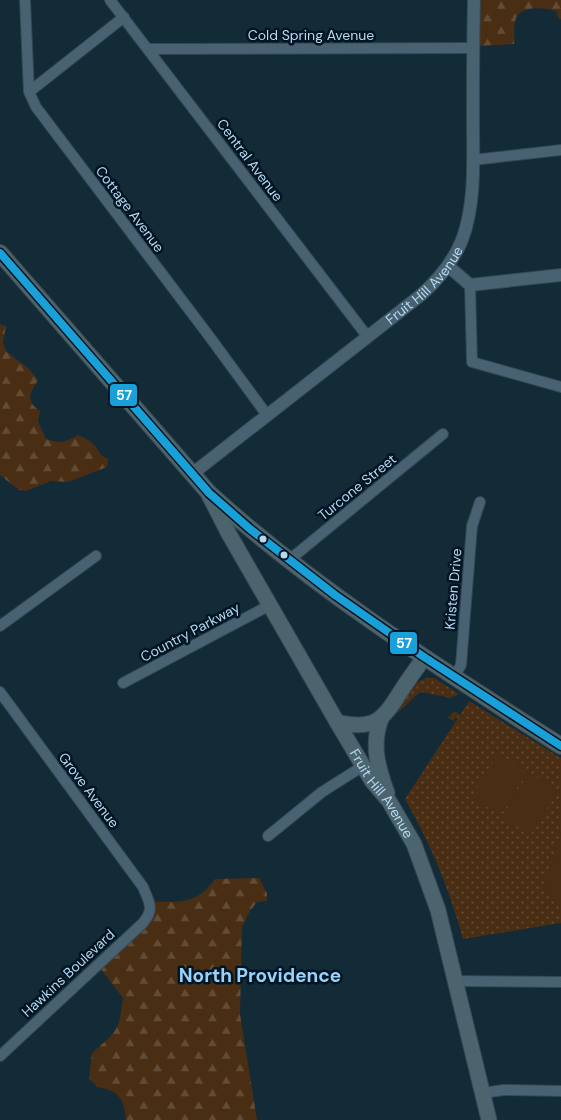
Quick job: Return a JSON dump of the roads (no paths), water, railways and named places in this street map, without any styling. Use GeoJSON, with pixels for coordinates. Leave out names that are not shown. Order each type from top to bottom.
{"type":"FeatureCollection","features":[{"type":"Feature","properties":{"kind":"main road"},"geometry":{"type":"LineString","coordinates":[[0,253],[209,493],[243,524],[314,581],[424,658],[561,746]]}},
{"type":"Feature","properties":{"kind":"main road","name":"Fruit Hill Avenue"},"geometry":{"type":"LineString","coordinates":[[209,493],[229,534],[337,722],[372,781],[389,801],[414,844],[438,910],[489,1120]]}},
{"type":"Feature","properties":{"kind":"main road"},"geometry":{"type":"LineString","coordinates":[[337,722],[349,725],[366,725],[381,719],[390,709],[424,658]]}},
{"type":"Feature","properties":{"kind":"main road"},"geometry":{"type":"LineString","coordinates":[[381,719],[376,737],[376,756],[389,801]]}},
{"type":"Feature","properties":{"kind":"street","name":"Cottage Avenue"},"geometry":{"type":"LineString","coordinates":[[25,0],[29,92],[36,107],[209,336],[266,416]]}},
{"type":"Feature","properties":{"kind":"street","name":"Central Avenue"},"geometry":{"type":"LineString","coordinates":[[110,0],[367,336]]}},
{"type":"Feature","properties":{"kind":"street","name":"Fruit Hill Avenue"},"geometry":{"type":"LineString","coordinates":[[192,474],[425,291],[448,266],[461,242],[469,217],[473,160],[474,0]]}},
{"type":"Feature","properties":{"kind":"street"},"geometry":{"type":"LineString","coordinates":[[29,92],[124,17]]}},
{"type":"Feature","properties":{"kind":"street","name":"Cold Spring Avenue"},"geometry":{"type":"LineString","coordinates":[[148,49],[473,48]]}},
{"type":"Feature","properties":{"kind":"street"},"geometry":{"type":"LineString","coordinates":[[473,160],[561,150]]}},
{"type":"Feature","properties":{"kind":"street"},"geometry":{"type":"LineString","coordinates":[[448,266],[470,285],[561,275]]}},
{"type":"Feature","properties":{"kind":"street"},"geometry":{"type":"LineString","coordinates":[[470,285],[472,362],[561,387]]}},
{"type":"Feature","properties":{"kind":"street","name":"Turcone Street"},"geometry":{"type":"LineString","coordinates":[[288,561],[443,434]]}},
{"type":"Feature","properties":{"kind":"street","name":"Kristen Drive"},"geometry":{"type":"LineString","coordinates":[[454,677],[461,665],[472,526],[480,502]]}},
{"type":"Feature","properties":{"kind":"street"},"geometry":{"type":"LineString","coordinates":[[0,626],[96,556]]}},
{"type":"Feature","properties":{"kind":"street","name":"Country Parkway"},"geometry":{"type":"LineString","coordinates":[[123,682],[270,605]]}},
{"type":"Feature","properties":{"kind":"street","name":"Grove Avenue"},"geometry":{"type":"LineString","coordinates":[[0,692],[143,887],[151,909]]}},
{"type":"Feature","properties":{"kind":"street"},"geometry":{"type":"LineString","coordinates":[[268,836],[322,792],[363,766]]}},
{"type":"Feature","properties":{"kind":"street","name":"Hawkins Boulevard"},"geometry":{"type":"LineString","coordinates":[[0,1056],[143,923],[151,909]]}},
{"type":"Feature","properties":{"kind":"street"},"geometry":{"type":"LineString","coordinates":[[456,981],[561,982]]}},
{"type":"Feature","properties":{"kind":"street"},"geometry":{"type":"LineString","coordinates":[[482,1093],[504,1090],[561,1092]]}},
{"type":"Feature","properties":{"kind":"district","name":"North Providence"},"geometry":{"type":"Point","coordinates":[260,975]}}]}
